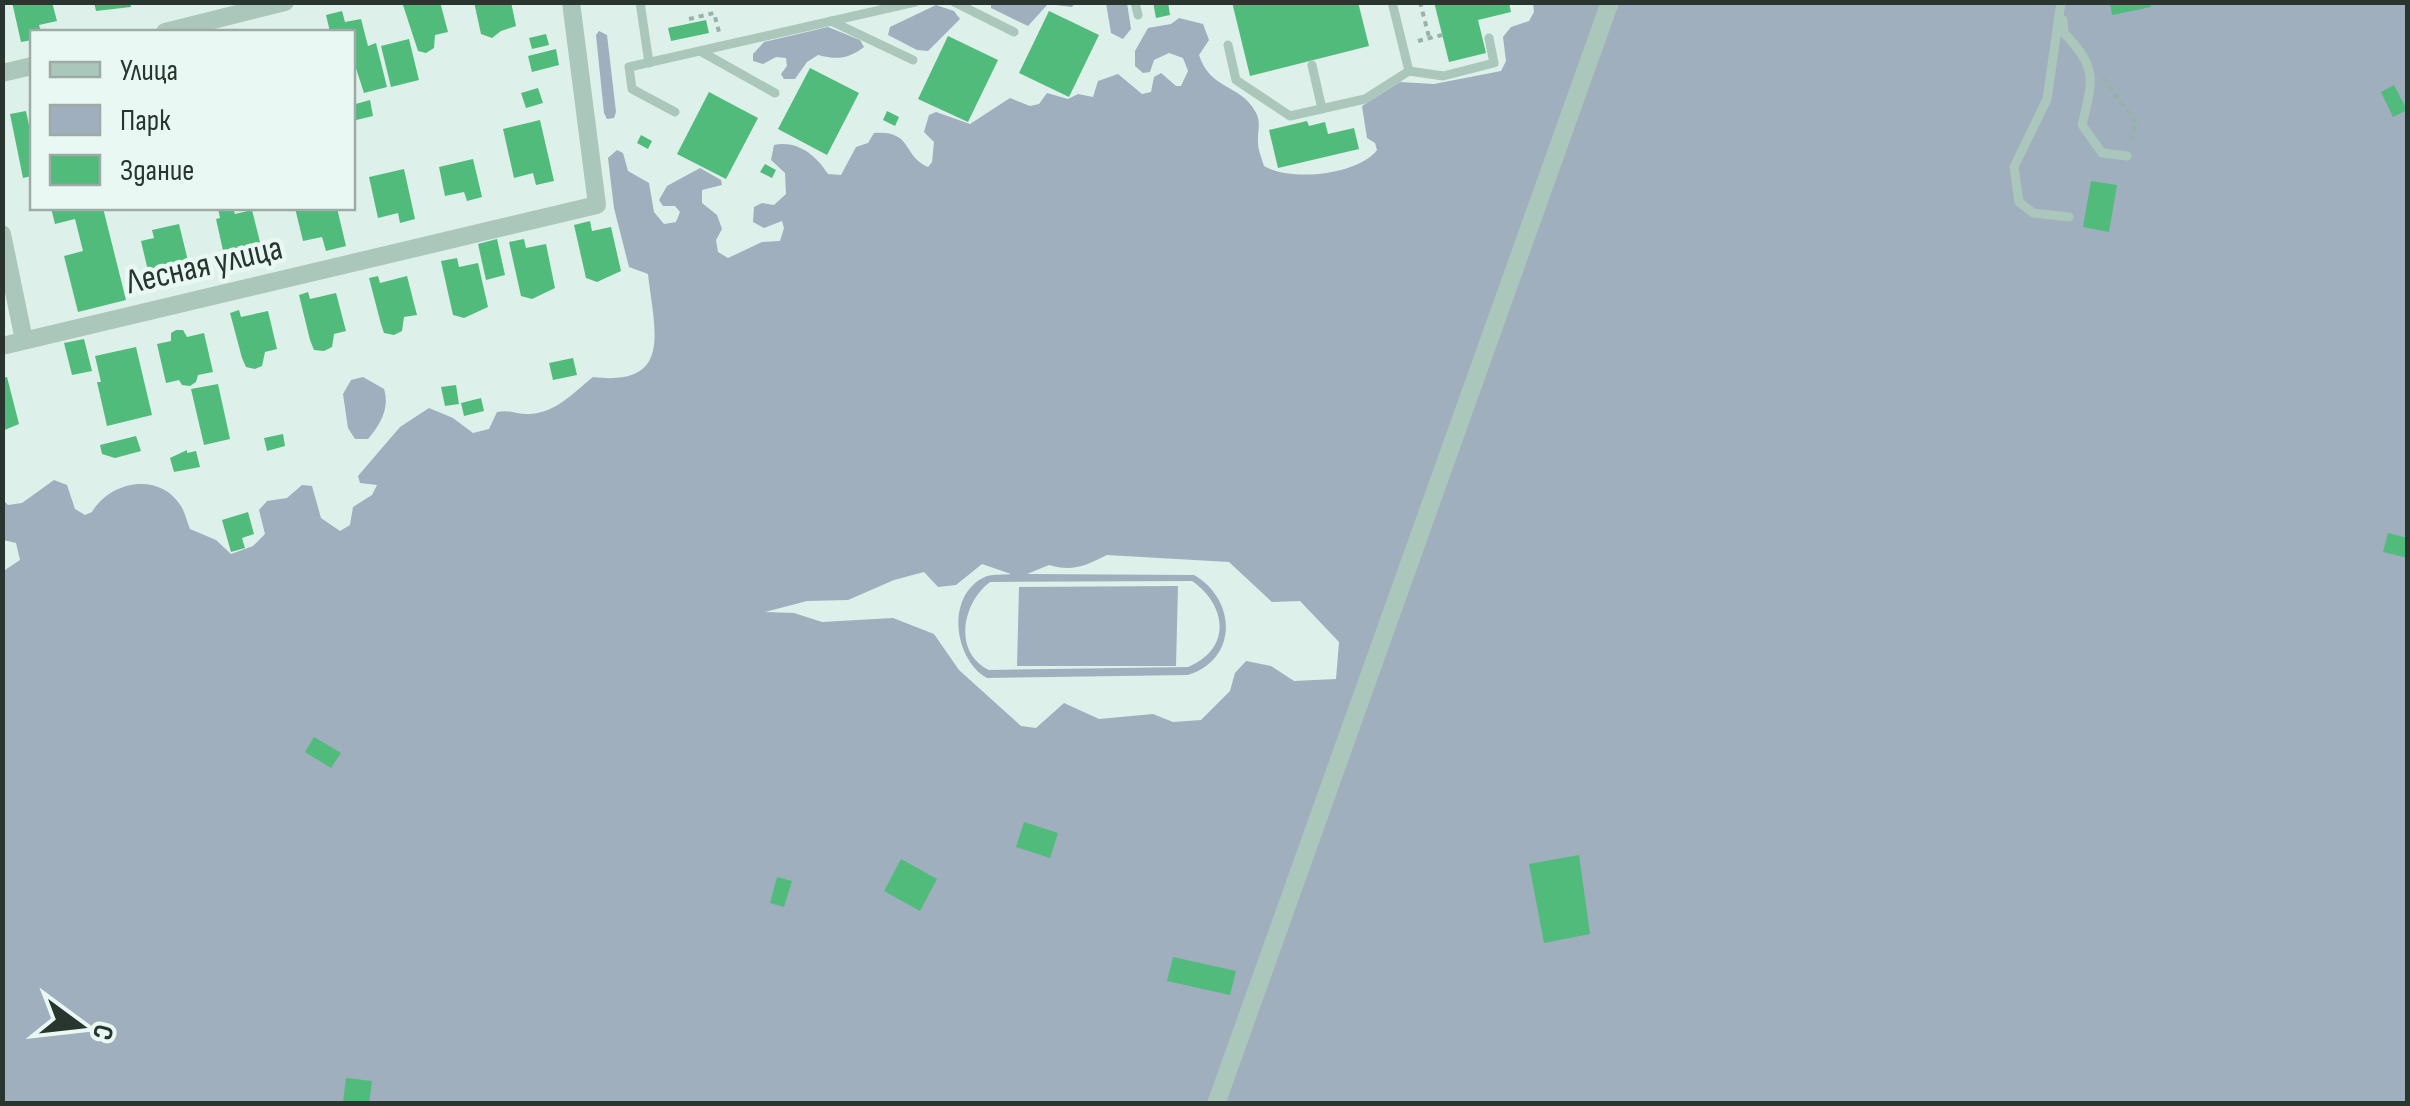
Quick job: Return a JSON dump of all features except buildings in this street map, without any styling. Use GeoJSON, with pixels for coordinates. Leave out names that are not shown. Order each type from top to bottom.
{"type":"FeatureCollection","features":[{"type":"Feature","properties":{"kind":"street"},"geometry":{"type":"LineString","coordinates":[[174,30],[285,2]]}},
{"type":"Feature","properties":{"kind":"street","name":"Лесная улица"},"geometry":{"type":"LineString","coordinates":[[2,346],[596,204],[571,2]]}},
{"type":"Feature","properties":{"kind":"street"},"geometry":{"type":"LineString","coordinates":[[1216,1104],[1610,2]]}},
{"type":"Feature","properties":{"kind":"street"},"geometry":{"type":"LineString","coordinates":[[2,74],[30,67]]}},
{"type":"Feature","properties":{"kind":"street"},"geometry":{"type":"LineString","coordinates":[[2,234],[24,340]]}},
{"type":"Feature","properties":{"kind":"lane"},"geometry":{"type":"LineString","coordinates":[[640,2],[649,63]]}},
{"type":"Feature","properties":{"kind":"lane"},"geometry":{"type":"LineString","coordinates":[[675,112],[632,89],[629,67],[915,2]]}},
{"type":"Feature","properties":{"kind":"lane"},"geometry":{"type":"LineString","coordinates":[[954,2],[1014,32]]}},
{"type":"Feature","properties":{"kind":"lane"},"geometry":{"type":"LineString","coordinates":[[1135,2],[1138,15]]}},
{"type":"Feature","properties":{"kind":"lane"},"geometry":{"type":"LineString","coordinates":[[1392,2],[1410,71]]}},
{"type":"Feature","properties":{"kind":"lane"},"geometry":{"type":"LineString","coordinates":[[2061,2],[2064,34],[2086,56],[2092,86],[2082,125],[2102,153],[2127,156]]}},
{"type":"Feature","properties":{"kind":"lane"},"geometry":{"type":"LineString","coordinates":[[2061,2],[2047,98],[2014,167],[2018,202],[2033,213],[2070,217]]}},
{"type":"Feature","properties":{"kind":"lane"},"geometry":{"type":"LineString","coordinates":[[831,22],[913,60]]}},
{"type":"Feature","properties":{"kind":"lane"},"geometry":{"type":"LineString","coordinates":[[1228,45],[1236,80],[1290,116],[1365,99],[1410,71],[1444,76],[1494,63],[1489,38]]}},
{"type":"Feature","properties":{"kind":"lane"},"geometry":{"type":"LineString","coordinates":[[700,51],[775,93]]}},
{"type":"Feature","properties":{"kind":"lane"},"geometry":{"type":"LineString","coordinates":[[1312,65],[1322,109]]}},
{"type":"Feature","properties":{"kind":"path"},"geometry":{"type":"LineString","coordinates":[[1420,2],[1429,38]]}},
{"type":"Feature","properties":{"kind":"path"},"geometry":{"type":"LineString","coordinates":[[689,18],[714,13],[722,46]]}},
{"type":"Feature","properties":{"kind":"path"},"geometry":{"type":"LineString","coordinates":[[1403,45],[1442,35]]}},
{"type":"Feature","properties":{"kind":"path"},"geometry":{"type":"LineString","coordinates":[[2086,56],[2137,124],[2127,156]]}},
{"type":"Feature","properties":{"kind":"green space"},"geometry":{"type":"Polygon","coordinates":[[[991,2],[1075,3],[1072,7],[1048,4],[1028,26],[991,8],[991,2]]]}},
{"type":"Feature","properties":{"kind":"green space"},"geometry":{"type":"Polygon","coordinates":[[[1106,3],[1127,3],[1131,29],[1123,39],[1111,33],[1106,3]]]}},
{"type":"Feature","properties":{"kind":"green space"},"geometry":{"type":"Polygon","coordinates":[[[1533,3],[2407,3],[2407,1103],[3,1103],[2,572],[20,560],[16,543],[3,540],[3,500],[8,505],[22,503],[54,480],[67,485],[75,509],[85,515],[123,487],[149,485],[172,495],[190,529],[216,540],[231,554],[253,546],[265,534],[259,510],[267,501],[287,498],[302,485],[312,486],[321,518],[340,531],[350,525],[353,507],[372,495],[377,485],[360,483],[358,476],[400,427],[429,408],[453,418],[473,433],[489,429],[497,412],[525,414],[548,410],[593,377],[619,378],[637,373],[648,364],[655,334],[648,274],[629,267],[614,208],[608,158],[617,150],[623,153],[628,171],[649,183],[654,212],[664,224],[676,222],[680,212],[675,206],[663,206],[659,200],[667,186],[700,168],[721,180],[722,185],[702,190],[702,203],[717,215],[722,229],[716,240],[718,252],[728,258],[762,242],[780,241],[782,221],[764,228],[753,222],[754,207],[762,203],[774,205],[786,194],[785,173],[771,160],[774,145],[798,147],[812,155],[828,174],[841,175],[856,147],[868,143],[874,133],[886,133],[901,140],[928,167],[934,142],[924,132],[929,115],[936,112],[970,124],[1010,98],[1030,106],[1039,104],[1047,93],[1068,99],[1078,94],[1093,97],[1098,81],[1118,74],[1142,94],[1151,92],[1154,77],[1161,73],[1181,86],[1188,71],[1183,58],[1169,53],[1154,60],[1150,72],[1143,73],[1135,66],[1135,51],[1148,28],[1171,24],[1179,18],[1203,24],[1209,40],[1199,55],[1204,66],[1255,111],[1264,166],[1290,174],[1324,173],[1355,165],[1377,150],[1367,138],[1362,106],[1400,82],[1434,84],[1501,71],[1506,61],[1503,37],[1511,27],[1529,21],[1533,3]],[[1107,555],[1078,567],[1049,565],[1027,574],[1194,575],[1218,598],[1226,628],[1216,656],[1205,667],[1188,675],[987,678],[976,669],[961,642],[960,611],[964,596],[974,584],[987,576],[1011,574],[982,564],[956,585],[938,587],[924,572],[848,600],[807,601],[765,612],[794,613],[822,622],[893,618],[934,634],[959,670],[1021,726],[1036,728],[1064,703],[1099,719],[1153,714],[1173,722],[1201,720],[1230,691],[1235,673],[1246,661],[1271,666],[1294,681],[1336,679],[1339,642],[1300,601],[1272,602],[1229,562],[1107,555]],[[1192,581],[990,582],[968,614],[966,640],[977,662],[989,670],[1188,667],[1212,649],[1220,626],[1212,602],[1192,581]]]}},
{"type":"Feature","properties":{"kind":"green space"},"geometry":{"type":"Polygon","coordinates":[[[936,5],[954,11],[960,19],[928,51],[917,50],[888,35],[890,27],[936,5]]]}},
{"type":"Feature","properties":{"kind":"green space"},"geometry":{"type":"Polygon","coordinates":[[[828,27],[860,40],[864,47],[842,57],[818,55],[807,62],[795,79],[784,79],[781,74],[787,66],[786,58],[776,57],[763,64],[753,61],[753,54],[764,42],[828,27]]]}},
{"type":"Feature","properties":{"kind":"green space"},"geometry":{"type":"Polygon","coordinates":[[[599,31],[607,35],[616,112],[614,118],[607,119],[596,35],[599,31]]]}},
{"type":"Feature","properties":{"kind":"green space"},"geometry":{"type":"Polygon","coordinates":[[[363,377],[384,389],[386,403],[380,422],[368,439],[355,439],[348,428],[343,394],[351,380],[363,377]]]}},
{"type":"Feature","properties":{"kind":"green space"},"geometry":{"type":"Polygon","coordinates":[[[1178,586],[1176,666],[1017,666],[1019,587],[1178,586]]]}}]}
